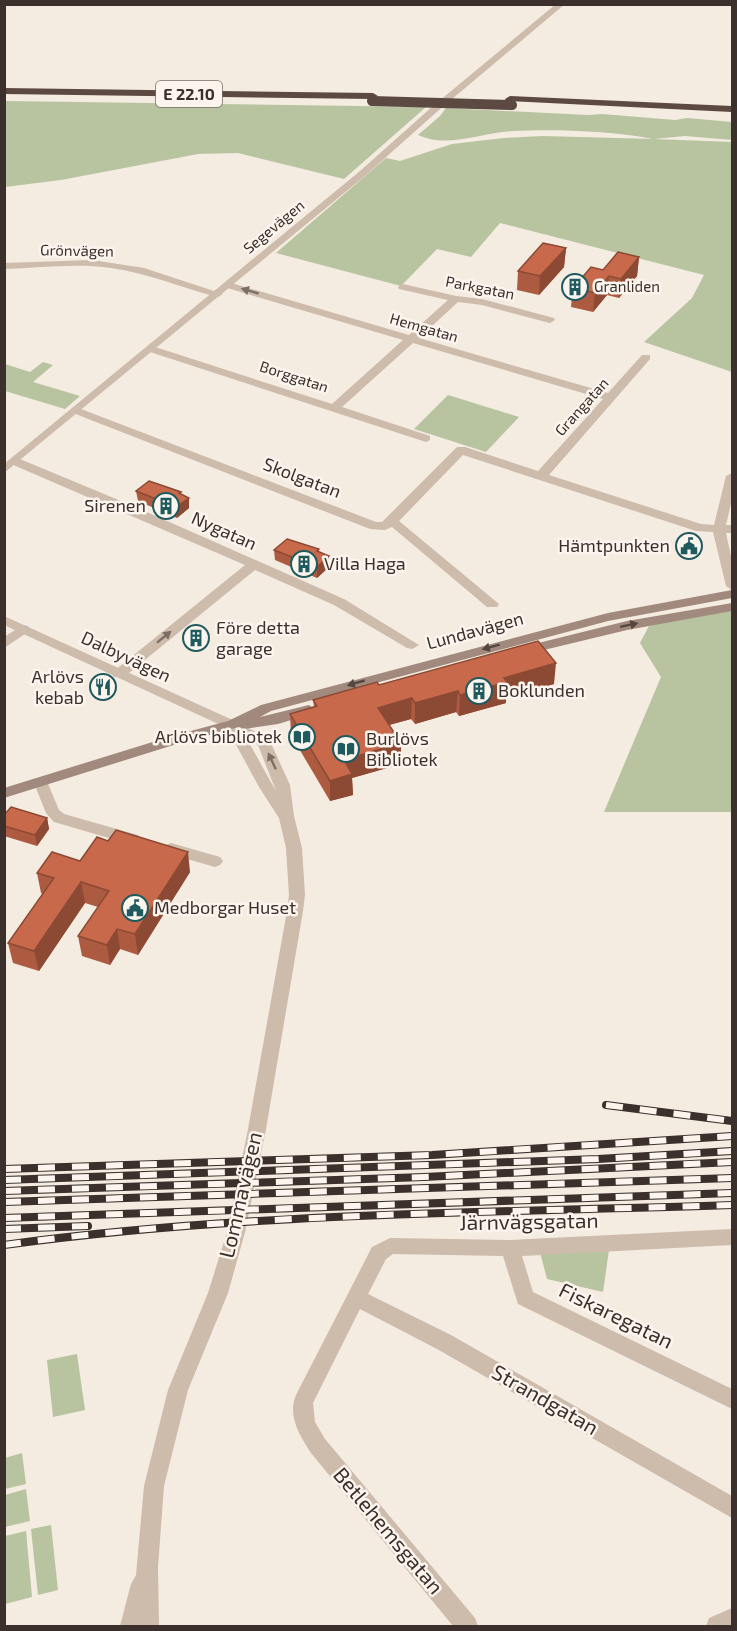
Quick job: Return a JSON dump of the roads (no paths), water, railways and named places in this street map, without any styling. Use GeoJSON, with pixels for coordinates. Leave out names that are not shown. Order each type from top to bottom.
{"type":"FeatureCollection","features":[{"type":"Feature","properties":{"kind":"highway","name":"E 22.10"},"geometry":{"type":"LineString","coordinates":[[4,91],[732,109]]}},
{"type":"Feature","properties":{"kind":"highway","name":"E 22.10"},"geometry":{"type":"LineString","coordinates":[[4,96],[372,99]]}},
{"type":"Feature","properties":{"kind":"highway","name":"E 22.10"},"geometry":{"type":"LineString","coordinates":[[511,102],[732,115]]}},
{"type":"Feature","properties":{"kind":"main road","name":"Lundavägen"},"geometry":{"type":"LineString","coordinates":[[232,725],[266,708],[427,664],[608,617],[732,594]]}},
{"type":"Feature","properties":{"kind":"main road","name":"Lundavägen"},"geometry":{"type":"LineString","coordinates":[[4,793],[177,739],[232,725],[278,719],[581,634],[732,607]]}},
{"type":"Feature","properties":{"kind":"street","name":"Segevägen"},"geometry":{"type":"LineString","coordinates":[[10,466],[218,294],[561,4]]}},
{"type":"Feature","properties":{"kind":"street","name":"Grönvägen"},"geometry":{"type":"LineString","coordinates":[[4,266],[93,263],[109,265],[140,271],[218,294]]}},
{"type":"Feature","properties":{"kind":"street","name":"Hemgatan"},"geometry":{"type":"LineString","coordinates":[[228,285],[611,398]]}},
{"type":"Feature","properties":{"kind":"street","name":"Parkgatan"},"geometry":{"type":"LineString","coordinates":[[403,287],[456,299],[482,302],[550,320]]}},
{"type":"Feature","properties":{"kind":"street"},"geometry":{"type":"LineString","coordinates":[[334,408],[456,299]]}},
{"type":"Feature","properties":{"kind":"street","name":"Borggatan"},"geometry":{"type":"LineString","coordinates":[[151,349],[426,438]]}},
{"type":"Feature","properties":{"kind":"street","name":"Grangatan"},"geometry":{"type":"LineString","coordinates":[[540,477],[646,357]]}},
{"type":"Feature","properties":{"kind":"street","name":"Skolgatan"},"geometry":{"type":"LineString","coordinates":[[77,411],[374,526],[385,526],[392,520]]}},
{"type":"Feature","properties":{"kind":"street"},"geometry":{"type":"LineString","coordinates":[[492,604],[392,520],[460,450],[700,528],[726,529]]}},
{"type":"Feature","properties":{"kind":"street","name":"Nygatan"},"geometry":{"type":"LineString","coordinates":[[10,466],[254,564],[339,602],[412,645]]}},
{"type":"Feature","properties":{"kind":"street"},"geometry":{"type":"LineString","coordinates":[[732,476],[726,529],[732,586]]}},
{"type":"Feature","properties":{"kind":"street"},"geometry":{"type":"LineString","coordinates":[[119,674],[254,564]]}},
{"type":"Feature","properties":{"kind":"street","name":"Dalbyvägen"},"geometry":{"type":"LineString","coordinates":[[4,620],[232,725]]}},
{"type":"Feature","properties":{"kind":"street"},"geometry":{"type":"LineString","coordinates":[[4,644],[23,629]]}},
{"type":"Feature","properties":{"kind":"street","name":"Lommavägen"},"geometry":{"type":"LineString","coordinates":[[148,1626],[147,1567],[154,1486],[178,1390],[218,1293],[236,1232],[257,1129],[297,895],[294,848],[286,816],[266,787],[232,725]]}},
{"type":"Feature","properties":{"kind":"street"},"geometry":{"type":"LineString","coordinates":[[41,783],[53,813],[59,818],[215,861]]}},
{"type":"Feature","properties":{"kind":"street","name":"Järnvägsgatan"},"geometry":{"type":"LineString","coordinates":[[309,1434],[304,1425],[303,1402],[379,1253],[390,1246],[510,1248],[732,1237]]}},
{"type":"Feature","properties":{"kind":"street","name":"Fiskaregatan"},"geometry":{"type":"LineString","coordinates":[[510,1248],[525,1298],[732,1400]]}},
{"type":"Feature","properties":{"kind":"street","name":"Strandgatan"},"geometry":{"type":"LineString","coordinates":[[356,1297],[444,1342],[732,1507]]}},
{"type":"Feature","properties":{"kind":"street","name":"Betlehemsgatan"},"geometry":{"type":"LineString","coordinates":[[309,1434],[467,1626]]}},
{"type":"Feature","properties":{"kind":"street","name":"Lommavägen"},"geometry":{"type":"LineString","coordinates":[[131,1626],[147,1567]]}},
{"type":"Feature","properties":{"kind":"street"},"geometry":{"type":"LineString","coordinates":[[717,1626],[732,1619]]}},
{"type":"Feature","properties":{"kind":"railway"},"geometry":{"type":"LineString","coordinates":[[606,1105],[732,1121]]}},
{"type":"Feature","properties":{"kind":"railway"},"geometry":{"type":"LineString","coordinates":[[4,1169],[432,1155],[732,1136]]}},
{"type":"Feature","properties":{"kind":"railway"},"geometry":{"type":"LineString","coordinates":[[4,1180],[598,1159],[732,1151]]}},
{"type":"Feature","properties":{"kind":"railway"},"geometry":{"type":"LineString","coordinates":[[4,1191],[424,1177],[732,1162]]}},
{"type":"Feature","properties":{"kind":"railway"},"geometry":{"type":"LineString","coordinates":[[4,1202],[732,1178]]}},
{"type":"Feature","properties":{"kind":"railway"},"geometry":{"type":"LineString","coordinates":[[4,1218],[732,1193]]}},
{"type":"Feature","properties":{"kind":"railway"},"geometry":{"type":"LineString","coordinates":[[4,1245],[95,1234],[276,1220],[458,1212],[732,1205]]}},
{"type":"Feature","properties":{"kind":"railway"},"geometry":{"type":"LineString","coordinates":[[4,1229],[88,1226]]}},
{"type":"Feature","properties":{"kind":"place","name":"Granliden"},"geometry":{"type":"Point","coordinates":[575,287]}},
{"type":"Feature","properties":{"kind":"place","name":"Sirenen"},"geometry":{"type":"Point","coordinates":[166,506]}},
{"type":"Feature","properties":{"kind":"place","name":"Hämtpunkten"},"geometry":{"type":"Point","coordinates":[689,546]}},
{"type":"Feature","properties":{"kind":"place","name":"Villa Haga"},"geometry":{"type":"Point","coordinates":[304,564]}},
{"type":"Feature","properties":{"kind":"place","name":"Före detta garage"},"geometry":{"type":"Point","coordinates":[196,638]}},
{"type":"Feature","properties":{"kind":"place","name":"Arlövs kebab"},"geometry":{"type":"Point","coordinates":[103,687]}},
{"type":"Feature","properties":{"kind":"place","name":"Boklunden"},"geometry":{"type":"Point","coordinates":[479,691]}},
{"type":"Feature","properties":{"kind":"place","name":"Arlövs bibliotek"},"geometry":{"type":"Point","coordinates":[302,737]}},
{"type":"Feature","properties":{"kind":"place","name":"Burlövs Bibliotek"},"geometry":{"type":"Point","coordinates":[346,749]}},
{"type":"Feature","properties":{"kind":"place","name":"Medborgar Huset"},"geometry":{"type":"Point","coordinates":[135,908]}}]}
